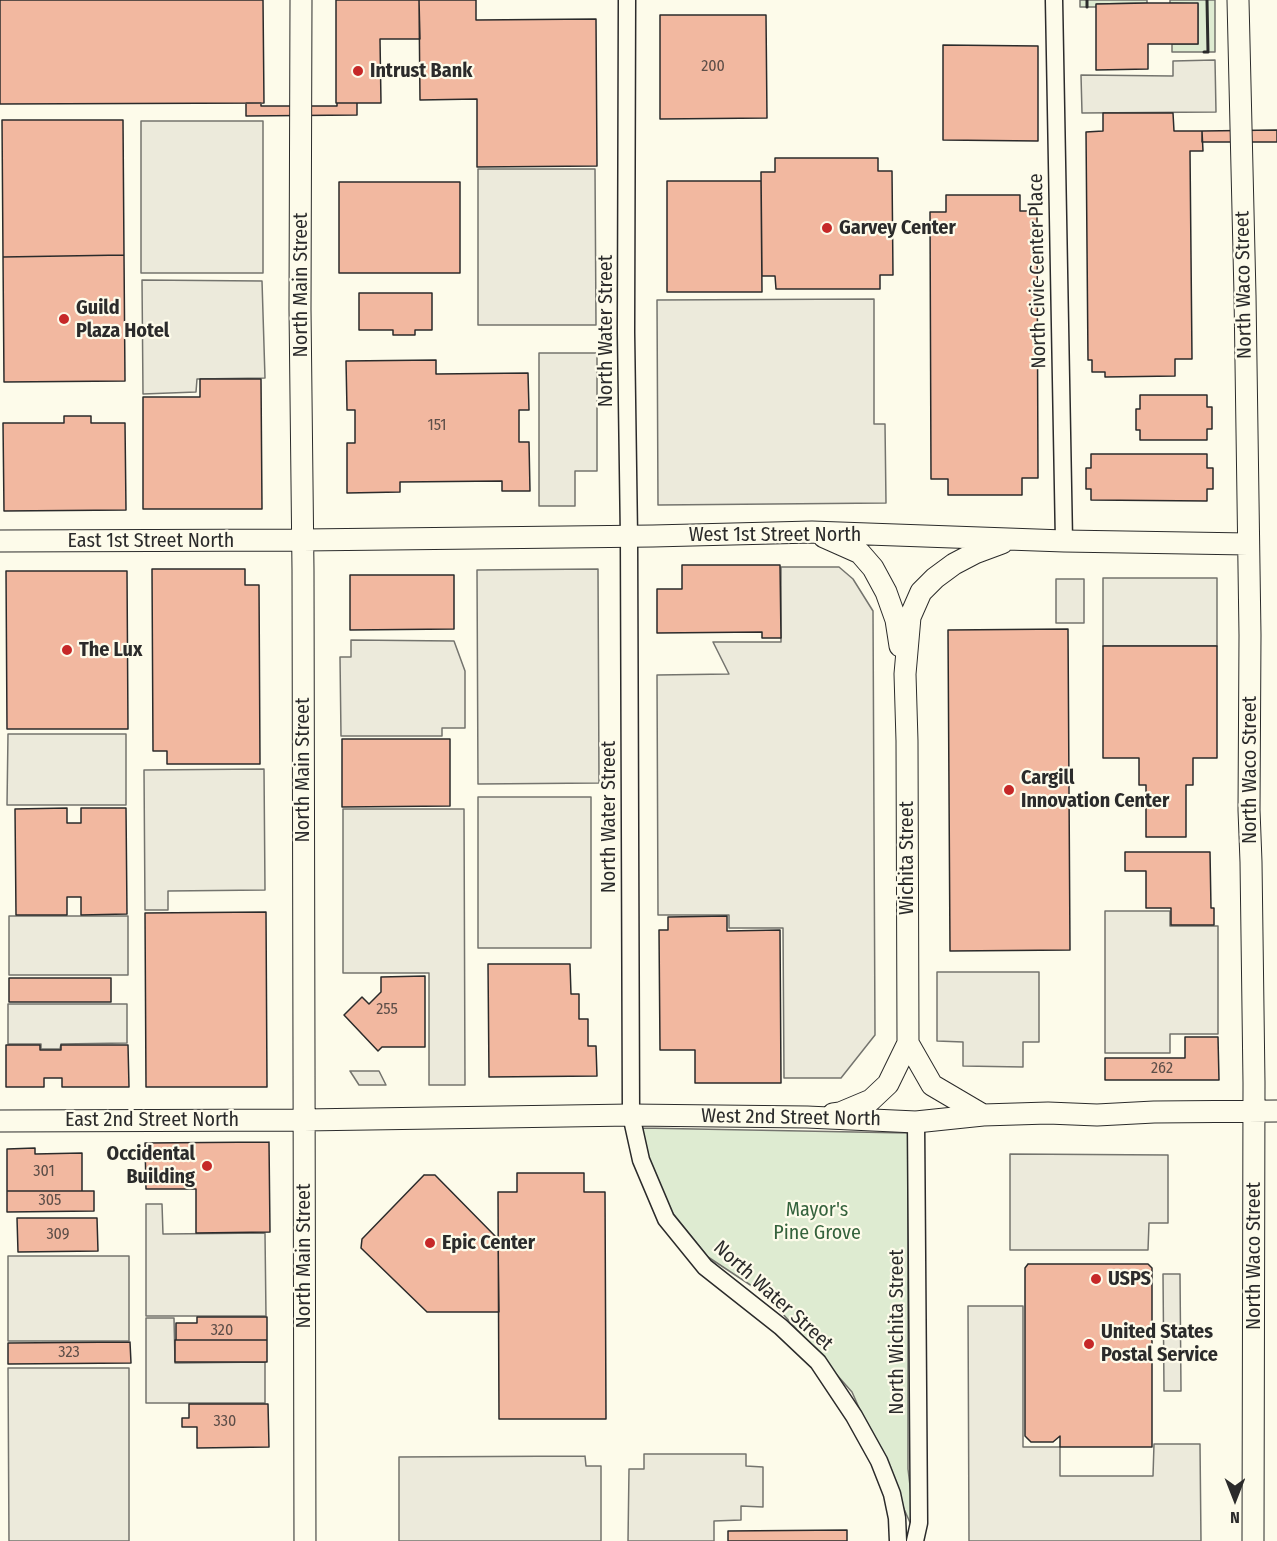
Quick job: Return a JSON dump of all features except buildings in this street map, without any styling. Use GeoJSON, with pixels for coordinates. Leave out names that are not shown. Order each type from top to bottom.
{"type":"FeatureCollection","features":[{"type":"Feature","properties":{"kind":"street","name":"North Main Street"},"geometry":{"type":"LineString","coordinates":[[301,0],[300,309],[303,540],[305,1541]]}},
{"type":"Feature","properties":{"kind":"street","name":"North Water Street"},"geometry":{"type":"LineString","coordinates":[[627,0],[626,332],[631,1115],[640,1160],[666,1218],[705,1267],[781,1327],[818,1362],[854,1416],[879,1461],[892,1494],[897,1518],[898,1541]]}},
{"type":"Feature","properties":{"kind":"street","name":"North Civic Center Place"},"geometry":{"type":"LineString","coordinates":[[1054,0],[1064,541]]}},
{"type":"Feature","properties":{"kind":"street","name":"North Waco Street"},"geometry":{"type":"LineString","coordinates":[[1238,0],[1250,635],[1249,810],[1254,1111],[1253,1541]]}},
{"type":"Feature","properties":{"kind":"street","name":"West 1st Street North"},"geometry":{"type":"LineString","coordinates":[[303,540],[629,537],[812,532],[1011,540],[1248,544]]}},
{"type":"Feature","properties":{"kind":"street"},"geometry":{"type":"LineString","coordinates":[[812,532],[860,553],[873,568],[886,592],[896,620],[905,674]]}},
{"type":"Feature","properties":{"kind":"street","name":"East 1st Street North"},"geometry":{"type":"LineString","coordinates":[[0,541],[303,540]]}},
{"type":"Feature","properties":{"kind":"street"},"geometry":{"type":"LineString","coordinates":[[905,674],[910,617],[921,592],[954,564],[975,553],[1011,540]]}},
{"type":"Feature","properties":{"kind":"street","name":"Wichita Street"},"geometry":{"type":"LineString","coordinates":[[905,674],[908,1043]]}},
{"type":"Feature","properties":{"kind":"street"},"geometry":{"type":"LineString","coordinates":[[908,1043],[932,1085],[983,1115]]}},
{"type":"Feature","properties":{"kind":"street"},"geometry":{"type":"LineString","coordinates":[[807,1118],[840,1113],[871,1100],[888,1084],[908,1043]]}},
{"type":"Feature","properties":{"kind":"street","name":"West 2nd Street North"},"geometry":{"type":"LineString","coordinates":[[304,1120],[631,1115],[916,1122],[983,1115],[1048,1113],[1097,1115],[1277,1111]]}},
{"type":"Feature","properties":{"kind":"street","name":"East 2nd Street North"},"geometry":{"type":"LineString","coordinates":[[0,1120],[304,1120]]}},
{"type":"Feature","properties":{"kind":"street","name":"North Wichita Street"},"geometry":{"type":"LineString","coordinates":[[915,1541],[919,1523],[916,1122]]}},
{"type":"Feature","properties":{"kind":"green space"},"geometry":{"type":"Polygon","coordinates":[[[1080,0],[1147,0],[1147,3],[1097,4],[1096,7],[1080,7],[1080,0]]]}},
{"type":"Feature","properties":{"kind":"green space"},"geometry":{"type":"Polygon","coordinates":[[[1170,0],[1215,0],[1215,52],[1172,52],[1172,44],[1198,44],[1198,4],[1170,3],[1170,0]]]}},
{"type":"Feature","properties":{"kind":"green space","name":"Mayor's Pine Grove"},"geometry":{"type":"Polygon","coordinates":[[[642,1128],[908,1133],[908,1469],[916,1536],[852,1392],[767,1296],[708,1257],[671,1211],[651,1167],[642,1128]]]}},
{"type":"Feature","properties":{"kind":"shaded area"},"geometry":{"type":"Polygon","coordinates":[[[1215,60],[1216,112],[1082,113],[1081,75],[1173,76],[1173,61],[1215,60]]]}},
{"type":"Feature","properties":{"kind":"shaded area"},"geometry":{"type":"Polygon","coordinates":[[[141,121],[263,121],[263,273],[141,273],[141,121]]]}},
{"type":"Feature","properties":{"kind":"shaded area"},"geometry":{"type":"Polygon","coordinates":[[[478,169],[595,169],[596,325],[478,325],[478,169]]]}},
{"type":"Feature","properties":{"kind":"shaded area"},"geometry":{"type":"Polygon","coordinates":[[[142,280],[262,281],[265,378],[197,379],[196,392],[143,394],[142,280]]]}},
{"type":"Feature","properties":{"kind":"shaded area"},"geometry":{"type":"Polygon","coordinates":[[[874,299],[874,424],[885,424],[886,503],[658,505],[657,300],[874,299]]]}},
{"type":"Feature","properties":{"kind":"shaded area"},"geometry":{"type":"Polygon","coordinates":[[[539,353],[597,353],[597,471],[575,471],[575,506],[539,506],[539,353]]]}},
{"type":"Feature","properties":{"kind":"shaded area"},"geometry":{"type":"Polygon","coordinates":[[[781,567],[839,567],[853,579],[873,611],[875,1035],[841,1078],[784,1078],[783,928],[729,928],[729,915],[658,915],[657,675],[729,674],[713,642],[781,642],[781,567]]]}},
{"type":"Feature","properties":{"kind":"shaded area"},"geometry":{"type":"Polygon","coordinates":[[[598,569],[599,783],[478,784],[477,570],[598,569]]]}},
{"type":"Feature","properties":{"kind":"shaded area"},"geometry":{"type":"Polygon","coordinates":[[[1103,578],[1217,578],[1217,646],[1103,646],[1103,578]]]}},
{"type":"Feature","properties":{"kind":"shaded area"},"geometry":{"type":"Polygon","coordinates":[[[1056,579],[1084,579],[1084,623],[1056,623],[1056,579]]]}},
{"type":"Feature","properties":{"kind":"shaded area"},"geometry":{"type":"Polygon","coordinates":[[[351,640],[454,641],[465,671],[465,728],[442,728],[442,736],[341,736],[340,657],[351,657],[351,640]]]}},
{"type":"Feature","properties":{"kind":"shaded area"},"geometry":{"type":"Polygon","coordinates":[[[8,734],[126,734],[126,805],[7,805],[8,734]]]}},
{"type":"Feature","properties":{"kind":"shaded area"},"geometry":{"type":"Polygon","coordinates":[[[264,769],[265,890],[168,891],[168,910],[145,910],[144,770],[264,769]]]}},
{"type":"Feature","properties":{"kind":"shaded area"},"geometry":{"type":"Polygon","coordinates":[[[478,797],[591,797],[591,948],[478,948],[478,797]]]}},
{"type":"Feature","properties":{"kind":"shaded area"},"geometry":{"type":"Polygon","coordinates":[[[343,809],[464,809],[465,1085],[429,1085],[429,973],[343,973],[343,809]]]}},
{"type":"Feature","properties":{"kind":"shaded area"},"geometry":{"type":"Polygon","coordinates":[[[1105,911],[1170,911],[1170,926],[1218,926],[1218,1034],[1170,1034],[1170,1053],[1105,1053],[1105,911]]]}},
{"type":"Feature","properties":{"kind":"shaded area"},"geometry":{"type":"Polygon","coordinates":[[[9,916],[128,916],[128,975],[9,975],[9,916]]]}},
{"type":"Feature","properties":{"kind":"shaded area"},"geometry":{"type":"Polygon","coordinates":[[[937,972],[1039,972],[1039,1042],[1023,1042],[1023,1067],[963,1066],[963,1042],[937,1041],[937,972]]]}},
{"type":"Feature","properties":{"kind":"shaded area"},"geometry":{"type":"Polygon","coordinates":[[[8,1004],[127,1004],[127,1043],[61,1044],[60,1049],[41,1049],[41,1044],[8,1044],[8,1004]]]}},
{"type":"Feature","properties":{"kind":"shaded area"},"geometry":{"type":"Polygon","coordinates":[[[350,1071],[379,1071],[386,1085],[359,1085],[350,1071]]]}},
{"type":"Feature","properties":{"kind":"shaded area"},"geometry":{"type":"Polygon","coordinates":[[[1010,1154],[1168,1155],[1168,1223],[1149,1223],[1148,1250],[1010,1250],[1010,1154]]]}},
{"type":"Feature","properties":{"kind":"shaded area"},"geometry":{"type":"Polygon","coordinates":[[[146,1204],[162,1204],[163,1234],[265,1233],[266,1316],[146,1316],[146,1204]]]}},
{"type":"Feature","properties":{"kind":"shaded area"},"geometry":{"type":"Polygon","coordinates":[[[8,1256],[129,1256],[129,1341],[8,1341],[8,1256]]]}},
{"type":"Feature","properties":{"kind":"shaded area"},"geometry":{"type":"Polygon","coordinates":[[[1163,1274],[1180,1274],[1181,1391],[1164,1391],[1163,1274]]]}},
{"type":"Feature","properties":{"kind":"shaded area"},"geometry":{"type":"Polygon","coordinates":[[[968,1306],[1023,1306],[1023,1447],[1060,1447],[1060,1476],[1153,1476],[1154,1444],[1200,1444],[1201,1541],[969,1541],[968,1306]]]}},
{"type":"Feature","properties":{"kind":"shaded area"},"geometry":{"type":"Polygon","coordinates":[[[146,1318],[174,1318],[175,1363],[265,1362],[265,1403],[146,1403],[146,1318]]]}},
{"type":"Feature","properties":{"kind":"shaded area"},"geometry":{"type":"Polygon","coordinates":[[[8,1368],[129,1368],[129,1541],[9,1541],[8,1368]]]}},
{"type":"Feature","properties":{"kind":"shaded area"},"geometry":{"type":"Polygon","coordinates":[[[644,1454],[746,1454],[746,1466],[763,1467],[763,1507],[741,1506],[741,1520],[714,1521],[714,1541],[628,1541],[629,1469],[644,1469],[644,1454]]]}},
{"type":"Feature","properties":{"kind":"shaded area"},"geometry":{"type":"Polygon","coordinates":[[[585,1456],[586,1466],[601,1466],[601,1541],[399,1541],[399,1457],[585,1456]]]}},
{"type":"Feature","properties":{"kind":"wall"},"geometry":{"type":"LineString","coordinates":[[1087,0],[1087,7]]}},
{"type":"Feature","properties":{"kind":"wall"},"geometry":{"type":"LineString","coordinates":[[1204,52],[1208,52],[1207,0]]}},
{"type":"Feature","properties":{"kind":"place","name":"Intrust Bank"},"geometry":{"type":"Point","coordinates":[358,71]}},
{"type":"Feature","properties":{"kind":"place","name":"Garvey Center"},"geometry":{"type":"Point","coordinates":[827,228]}},
{"type":"Feature","properties":{"kind":"place","name":"Guild Plaza Hotel"},"geometry":{"type":"Point","coordinates":[64,319]}},
{"type":"Feature","properties":{"kind":"place","name":"The Lux"},"geometry":{"type":"Point","coordinates":[67,650]}},
{"type":"Feature","properties":{"kind":"place","name":"Cargill Innovation Center"},"geometry":{"type":"Point","coordinates":[1009,790]}},
{"type":"Feature","properties":{"kind":"place","name":"Occidental Building"},"geometry":{"type":"Point","coordinates":[207,1166]}},
{"type":"Feature","properties":{"kind":"place","name":"Epic Center"},"geometry":{"type":"Point","coordinates":[430,1243]}},
{"type":"Feature","properties":{"kind":"place","name":"USPS"},"geometry":{"type":"Point","coordinates":[1096,1279]}},
{"type":"Feature","properties":{"kind":"place","name":"United States Postal Service"},"geometry":{"type":"Point","coordinates":[1089,1344]}}]}
